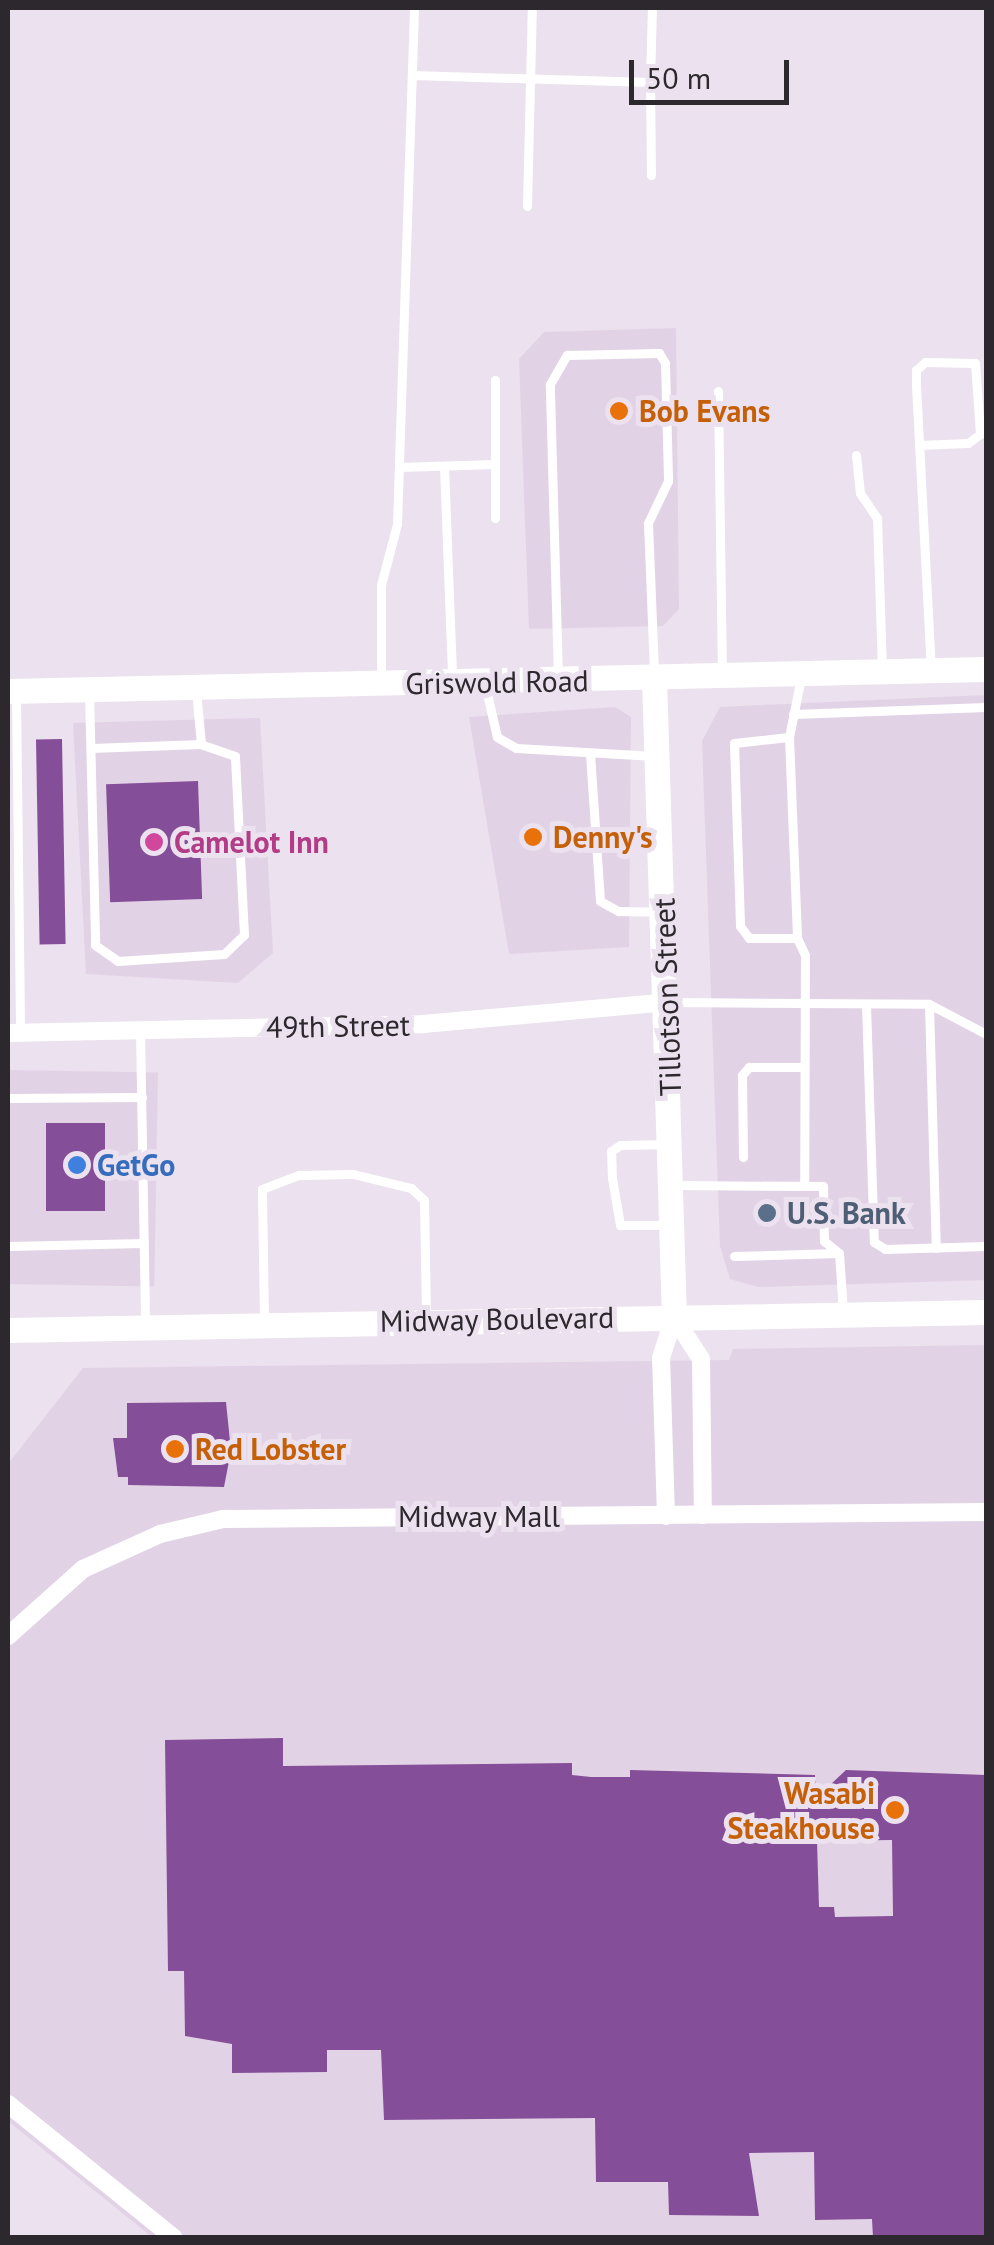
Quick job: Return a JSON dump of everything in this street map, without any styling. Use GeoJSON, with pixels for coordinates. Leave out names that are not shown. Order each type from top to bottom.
{"type":"FeatureCollection","features":[{"type":"Feature","properties":{"kind":"street","name":"Griswold Road"},"geometry":{"type":"LineString","coordinates":[[12,690],[986,669]]}},
{"type":"Feature","properties":{"kind":"street","name":"Tillotson Street"},"geometry":{"type":"LineString","coordinates":[[654,678],[668,1002],[674,1316],[661,1358],[666,1516]]}},
{"type":"Feature","properties":{"kind":"street","name":"49th Street"},"geometry":{"type":"LineString","coordinates":[[14,1033],[423,1024],[668,1002]]}},
{"type":"Feature","properties":{"kind":"street","name":"Midway Boulevard"},"geometry":{"type":"LineString","coordinates":[[8,1330],[986,1312]]}},
{"type":"Feature","properties":{"kind":"street"},"geometry":{"type":"LineString","coordinates":[[674,1316],[701,1359],[703,1515]]}},
{"type":"Feature","properties":{"kind":"street","name":"Midway Mall"},"geometry":{"type":"LineString","coordinates":[[8,1636],[83,1569],[160,1534],[222,1518],[986,1512]]}},
{"type":"Feature","properties":{"kind":"street"},"geometry":{"type":"LineString","coordinates":[[8,2104],[174,2238]]}},
{"type":"Feature","properties":{"kind":"lane"},"geometry":{"type":"LineString","coordinates":[[381,684],[381,584],[394,555],[399,467],[414,8]]}},
{"type":"Feature","properties":{"kind":"lane"},"geometry":{"type":"LineString","coordinates":[[527,206],[532,8]]}},
{"type":"Feature","properties":{"kind":"lane"},"geometry":{"type":"LineString","coordinates":[[652,8],[652,175]]}},
{"type":"Feature","properties":{"kind":"lane"},"geometry":{"type":"LineString","coordinates":[[412,75],[650,82]]}},
{"type":"Feature","properties":{"kind":"lane"},"geometry":{"type":"LineString","coordinates":[[558,681],[550,384],[567,355],[659,353],[664,364],[668,481],[648,523],[654,678]]}},
{"type":"Feature","properties":{"kind":"lane"},"geometry":{"type":"LineString","coordinates":[[919,445],[968,443],[980,434],[975,364],[919,364],[919,445],[932,670]]}},
{"type":"Feature","properties":{"kind":"lane"},"geometry":{"type":"LineString","coordinates":[[495,380],[495,518]]}},
{"type":"Feature","properties":{"kind":"lane"},"geometry":{"type":"LineString","coordinates":[[718,391],[722,676]]}},
{"type":"Feature","properties":{"kind":"lane"},"geometry":{"type":"LineString","coordinates":[[856,454],[860,493],[878,518],[882,672]]}},
{"type":"Feature","properties":{"kind":"lane"},"geometry":{"type":"LineString","coordinates":[[399,467],[496,464]]}},
{"type":"Feature","properties":{"kind":"lane"},"geometry":{"type":"LineString","coordinates":[[444,466],[452,683]]}},
{"type":"Feature","properties":{"kind":"lane"},"geometry":{"type":"LineString","coordinates":[[802,674],[789,737],[797,938],[805,955],[804,1186]]}},
{"type":"Feature","properties":{"kind":"lane"},"geometry":{"type":"LineString","coordinates":[[484,682],[497,737],[516,748],[657,756]]}},
{"type":"Feature","properties":{"kind":"lane"},"geometry":{"type":"LineString","coordinates":[[196,687],[201,744]]}},
{"type":"Feature","properties":{"kind":"lane"},"geometry":{"type":"LineString","coordinates":[[89,689],[95,946],[118,961],[224,954],[244,935],[235,756],[201,744],[91,748]]}},
{"type":"Feature","properties":{"kind":"lane"},"geometry":{"type":"LineString","coordinates":[[12,690],[14,1033]]}},
{"type":"Feature","properties":{"kind":"lane"},"geometry":{"type":"LineString","coordinates":[[794,714],[986,707]]}},
{"type":"Feature","properties":{"kind":"lane"},"geometry":{"type":"LineString","coordinates":[[789,737],[734,743],[740,926],[748,938],[797,938]]}},
{"type":"Feature","properties":{"kind":"lane"},"geometry":{"type":"LineString","coordinates":[[590,754],[600,901],[618,911],[664,912]]}},
{"type":"Feature","properties":{"kind":"lane"},"geometry":{"type":"LineString","coordinates":[[668,1002],[929,1004],[986,1034]]}},
{"type":"Feature","properties":{"kind":"lane"},"geometry":{"type":"LineString","coordinates":[[929,1004],[936,1248]]}},
{"type":"Feature","properties":{"kind":"lane"},"geometry":{"type":"LineString","coordinates":[[866,1006],[871,1233],[885,1249],[986,1246]]}},
{"type":"Feature","properties":{"kind":"lane"},"geometry":{"type":"LineString","coordinates":[[140,1030],[146,1327]]}},
{"type":"Feature","properties":{"kind":"lane"},"geometry":{"type":"LineString","coordinates":[[744,1156],[742,1075],[749,1067],[804,1067]]}},
{"type":"Feature","properties":{"kind":"lane"},"geometry":{"type":"LineString","coordinates":[[8,1098],[142,1096]]}},
{"type":"Feature","properties":{"kind":"lane"},"geometry":{"type":"LineString","coordinates":[[671,1144],[620,1145],[611,1151],[620,1226],[672,1225]]}},
{"type":"Feature","properties":{"kind":"lane"},"geometry":{"type":"LineString","coordinates":[[264,1324],[262,1190],[299,1174],[384,1180],[424,1200],[426,1320]]}},
{"type":"Feature","properties":{"kind":"lane"},"geometry":{"type":"LineString","coordinates":[[672,1185],[823,1186],[824,1241],[839,1253],[843,1315]]}},
{"type":"Feature","properties":{"kind":"lane"},"geometry":{"type":"LineString","coordinates":[[8,1246],[144,1243]]}},
{"type":"Feature","properties":{"kind":"lane"},"geometry":{"type":"LineString","coordinates":[[734,1256],[839,1253]]}},
{"type":"Feature","properties":{"kind":"shaded area"},"geometry":{"type":"Polygon","coordinates":[[[676,328],[679,609],[663,626],[529,629],[519,359],[544,332],[676,328]]]}},
{"type":"Feature","properties":{"kind":"shaded area"},"geometry":{"type":"Polygon","coordinates":[[[986,695],[986,1280],[758,1287],[730,1279],[720,1246],[702,741],[720,707],[986,695]]]}},
{"type":"Feature","properties":{"kind":"shaded area"},"geometry":{"type":"Polygon","coordinates":[[[615,707],[631,717],[629,947],[509,954],[469,717],[615,707]]]}},
{"type":"Feature","properties":{"kind":"shaded area"},"geometry":{"type":"Polygon","coordinates":[[[260,718],[273,953],[238,983],[86,974],[73,723],[260,718]]]}},
{"type":"Feature","properties":{"kind":"shaded area"},"geometry":{"type":"Polygon","coordinates":[[[8,1070],[158,1073],[154,1287],[8,1284],[8,1070]]]}},
{"type":"Feature","properties":{"kind":"shaded area"},"geometry":{"type":"Polygon","coordinates":[[[986,1345],[986,2237],[152,2237],[8,2121],[8,1464],[83,1368],[729,1360],[733,1349],[986,1345]]]}},
{"type":"Feature","properties":{"kind":"building"},"geometry":{"type":"Polygon","coordinates":[[[36,739],[62,739],[66,944],[40,944],[36,739]]]}},
{"type":"Feature","properties":{"kind":"building","name":"Camelot Inn"},"geometry":{"type":"Polygon","coordinates":[[[198,781],[202,899],[110,902],[106,784],[198,781]]]}},
{"type":"Feature","properties":{"kind":"building"},"geometry":{"type":"Polygon","coordinates":[[[46,1123],[105,1123],[105,1211],[46,1211],[46,1123]]]}},
{"type":"Feature","properties":{"kind":"building"},"geometry":{"type":"Polygon","coordinates":[[[226,1402],[231,1451],[224,1487],[128,1485],[128,1477],[118,1477],[113,1438],[127,1438],[127,1403],[226,1402]]]}},
{"type":"Feature","properties":{"kind":"building"},"geometry":{"type":"Polygon","coordinates":[[[283,1738],[283,1766],[572,1763],[572,1775],[591,1777],[630,1777],[630,1770],[815,1775],[816,1798],[846,1770],[986,1775],[986,2238],[873,2238],[872,2219],[815,2220],[814,2152],[749,2153],[759,2216],[669,2215],[668,2182],[596,2182],[595,2118],[384,2120],[381,2050],[327,2050],[327,2072],[232,2073],[232,2044],[185,2036],[184,1971],[168,1971],[165,1740],[283,1738]],[[892,1840],[817,1841],[819,1907],[834,1907],[835,1917],[893,1916],[892,1840]]]}},
{"type":"Feature","properties":{"kind":"place","name":"Bob Evans"},"geometry":{"type":"Point","coordinates":[619,411]}},
{"type":"Feature","properties":{"kind":"place","name":"Denny's"},"geometry":{"type":"Point","coordinates":[533,837]}},
{"type":"Feature","properties":{"kind":"place","name":"Camelot Inn"},"geometry":{"type":"Point","coordinates":[154,842]}},
{"type":"Feature","properties":{"kind":"place","name":"GetGo"},"geometry":{"type":"Point","coordinates":[77,1165]}},
{"type":"Feature","properties":{"kind":"place","name":"U.S. Bank"},"geometry":{"type":"Point","coordinates":[767,1213]}},
{"type":"Feature","properties":{"kind":"place","name":"Red Lobster"},"geometry":{"type":"Point","coordinates":[175,1449]}},
{"type":"Feature","properties":{"kind":"place","name":"Wasabi Steakhouse"},"geometry":{"type":"Point","coordinates":[895,1810]}}]}
